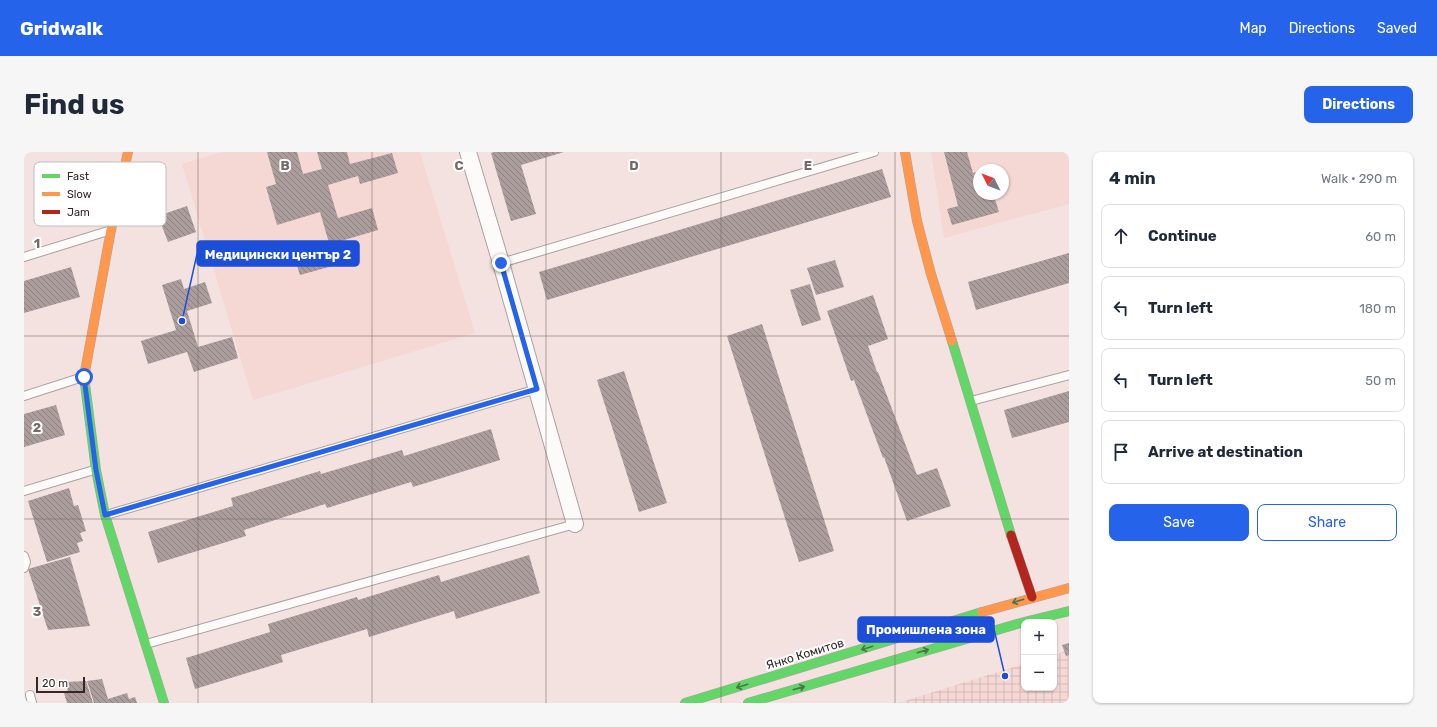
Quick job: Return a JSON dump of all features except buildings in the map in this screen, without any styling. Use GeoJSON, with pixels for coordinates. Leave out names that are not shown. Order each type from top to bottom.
{"type":"FeatureCollection","features":[{"type":"Feature","properties":{"kind":"street"},"geometry":{"type":"LineString","coordinates":[[126,162],[128,152]]}},
{"type":"Feature","properties":{"kind":"street"},"geometry":{"type":"LineString","coordinates":[[468,152],[575,524]]}},
{"type":"Feature","properties":{"kind":"street"},"geometry":{"type":"LineString","coordinates":[[906,152],[917,221],[931,274],[971,401],[1008,528],[1032,597]]}},
{"type":"Feature","properties":{"kind":"street"},"geometry":{"type":"LineString","coordinates":[[112,226],[84,377],[96,470],[105,515],[164,703]]}},
{"type":"Feature","properties":{"kind":"street","name":"Янко Комитов"},"geometry":{"type":"LineString","coordinates":[[686,703],[1032,597],[1069,588]]}},
{"type":"Feature","properties":{"kind":"street"},"geometry":{"type":"LineString","coordinates":[[1036,619],[1069,611]]}},
{"type":"Feature","properties":{"kind":"street"},"geometry":{"type":"LineString","coordinates":[[748,703],[1021,623]]}},
{"type":"Feature","properties":{"kind":"lane"},"geometry":{"type":"LineString","coordinates":[[501,263],[874,152]]}},
{"type":"Feature","properties":{"kind":"lane"},"geometry":{"type":"LineString","coordinates":[[24,257],[111,230]]}},
{"type":"Feature","properties":{"kind":"lane"},"geometry":{"type":"LineString","coordinates":[[971,401],[1069,375]]}},
{"type":"Feature","properties":{"kind":"lane"},"geometry":{"type":"LineString","coordinates":[[24,396],[84,377]]}},
{"type":"Feature","properties":{"kind":"lane"},"geometry":{"type":"LineString","coordinates":[[105,515],[537,389]]}},
{"type":"Feature","properties":{"kind":"lane"},"geometry":{"type":"LineString","coordinates":[[24,491],[96,470]]}},
{"type":"Feature","properties":{"kind":"lane"},"geometry":{"type":"LineString","coordinates":[[146,644],[575,524]]}},
{"type":"Feature","properties":{"kind":"lane"},"geometry":{"type":"LineString","coordinates":[[24,556],[26,562],[24,568]]}},
{"type":"Feature","properties":{"kind":"shaded area"},"geometry":{"type":"Polygon","coordinates":[[[222,152],[420,152],[475,333],[253,400],[182,164],[222,152]]]}},
{"type":"Feature","properties":{"kind":"shaded area"},"geometry":{"type":"Polygon","coordinates":[[[931,152],[1069,152],[1069,204],[944,238],[931,152]]]}},
{"type":"Feature","properties":{"kind":"shaded area"},"geometry":{"type":"Polygon","coordinates":[[[1069,650],[1069,703],[898,703],[1021,665],[1021,691],[1057,691],[1057,654],[1069,650]]]}},
{"type":"Feature","properties":{"kind":"traffic: fast"},"geometry":{"type":"LineString","coordinates":[[952,341],[1011,535]]}},
{"type":"Feature","properties":{"kind":"traffic: fast"},"geometry":{"type":"LineString","coordinates":[[85,384],[96,470],[105,515],[164,703]]}},
{"type":"Feature","properties":{"kind":"traffic: fast"},"geometry":{"type":"LineString","coordinates":[[1036,619],[1069,611]]}},
{"type":"Feature","properties":{"kind":"traffic: fast"},"geometry":{"type":"LineString","coordinates":[[685,703],[982,612]]}},
{"type":"Feature","properties":{"kind":"traffic: fast"},"geometry":{"type":"LineString","coordinates":[[748,703],[1021,623]]}},
{"type":"Feature","properties":{"kind":"traffic: slow"},"geometry":{"type":"LineString","coordinates":[[126,162],[128,152]]}},
{"type":"Feature","properties":{"kind":"traffic: slow"},"geometry":{"type":"LineString","coordinates":[[905,152],[917,221],[931,274],[952,341]]}},
{"type":"Feature","properties":{"kind":"traffic: slow"},"geometry":{"type":"LineString","coordinates":[[85,384],[84,377],[112,226]]}},
{"type":"Feature","properties":{"kind":"traffic: slow"},"geometry":{"type":"LineString","coordinates":[[982,612],[1069,588]]}},
{"type":"Feature","properties":{"kind":"traffic: jam"},"geometry":{"type":"LineString","coordinates":[[1011,535],[1032,597]]}},
{"type":"Feature","properties":{"kind":"place","name":"Медицински център 2"},"geometry":{"type":"Point","coordinates":[182,321]}},
{"type":"Feature","properties":{"kind":"place","name":"Промишлена зона"},"geometry":{"type":"Point","coordinates":[1005,676]}},
{"type":"Feature","properties":{"kind":"route"},"geometry":{"type":"LineString","coordinates":[[84,377],[96,470],[105,515],[537,389],[501,263]]}}]}
